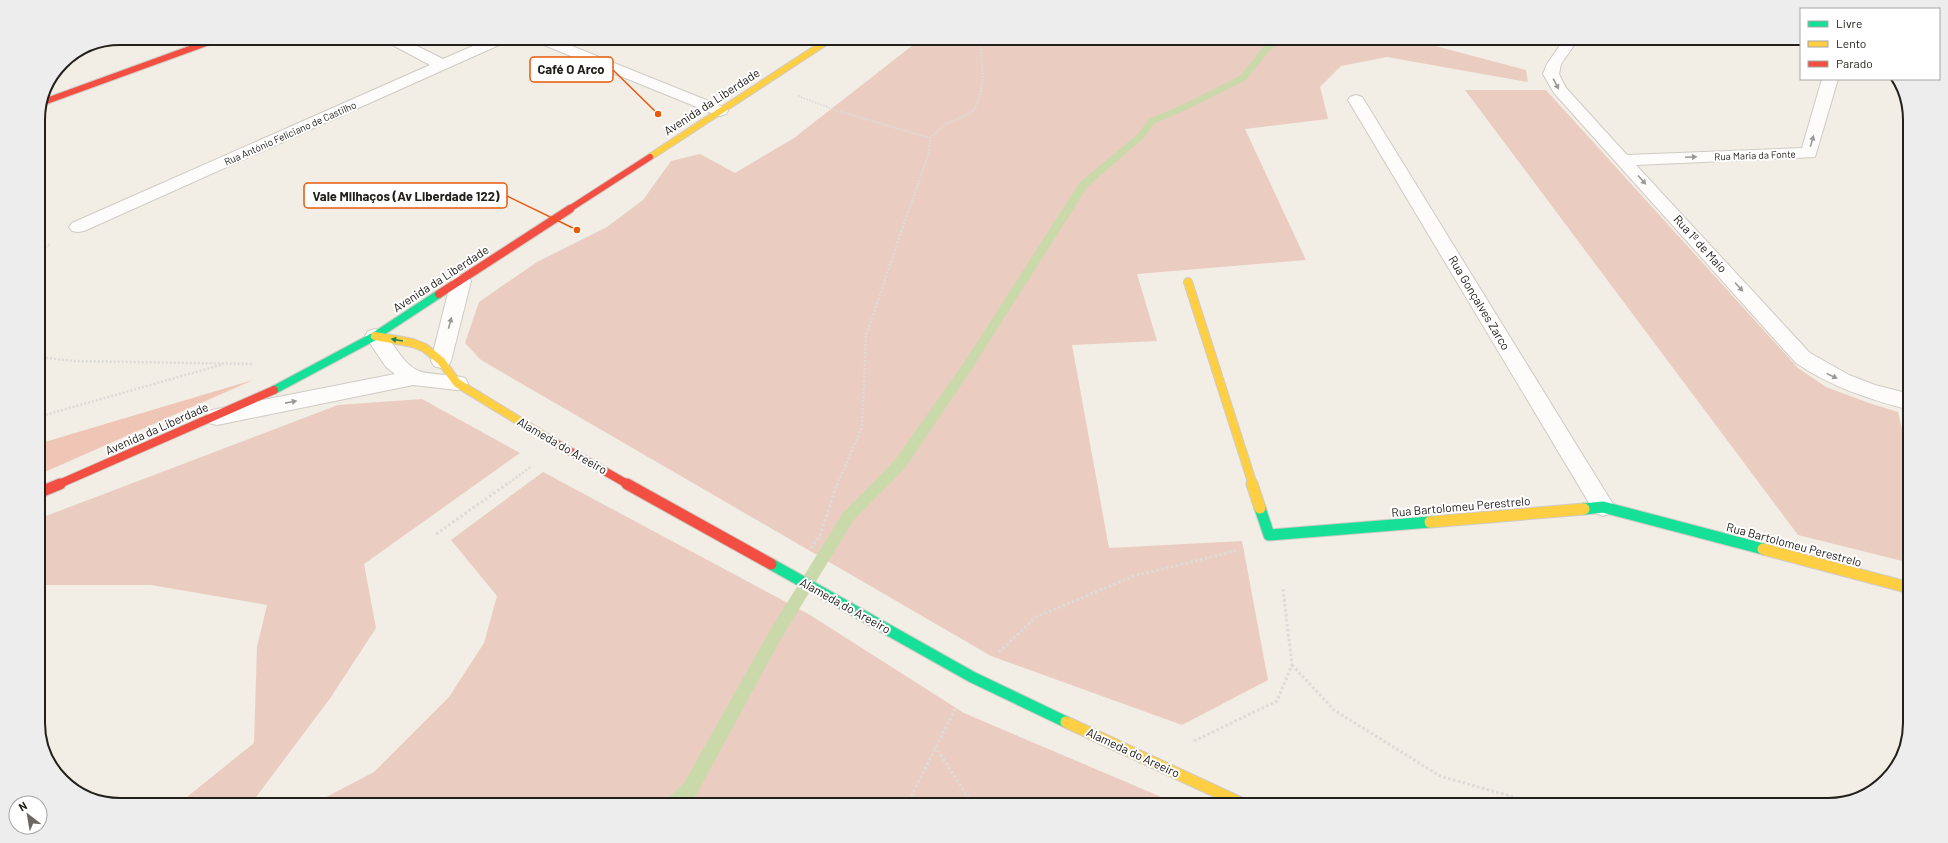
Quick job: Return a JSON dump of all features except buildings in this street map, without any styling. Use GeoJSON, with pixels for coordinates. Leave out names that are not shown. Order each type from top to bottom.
{"type":"FeatureCollection","features":[{"type":"Feature","properties":{"kind":"street"},"geometry":{"type":"LineString","coordinates":[[48,100],[201,45]]}},
{"type":"Feature","properties":{"kind":"street"},"geometry":{"type":"LineString","coordinates":[[403,45],[442,65]]}},
{"type":"Feature","properties":{"kind":"street","name":"Rua António Feliciano de Castilho"},"geometry":{"type":"LineString","coordinates":[[78,227],[487,45]]}},
{"type":"Feature","properties":{"kind":"street"},"geometry":{"type":"LineString","coordinates":[[555,45],[720,111]]}},
{"type":"Feature","properties":{"kind":"street","name":"Avenida da Liberdade"},"geometry":{"type":"LineString","coordinates":[[45,490],[212,418],[307,373],[375,336],[821,45]]}},
{"type":"Feature","properties":{"kind":"street","name":"Rua 1º de Maio"},"geometry":{"type":"LineString","coordinates":[[1567,45],[1554,64],[1551,74],[1559,90],[1802,358],[1825,373],[1849,385],[1903,400]]}},
{"type":"Feature","properties":{"kind":"street","name":"Rua Maria da Fonte"},"geometry":{"type":"LineString","coordinates":[[1624,160],[1809,153],[1830,80]]}},
{"type":"Feature","properties":{"kind":"street","name":"Rua Gonçalves Zarco"},"geometry":{"type":"LineString","coordinates":[[1356,100],[1603,507]]}},
{"type":"Feature","properties":{"kind":"street"},"geometry":{"type":"LineString","coordinates":[[441,361],[461,281]]}},
{"type":"Feature","properties":{"kind":"street"},"geometry":{"type":"LineString","coordinates":[[1188,282],[1269,535]]}},
{"type":"Feature","properties":{"kind":"street"},"geometry":{"type":"LineString","coordinates":[[375,336],[393,362],[413,378]]}},
{"type":"Feature","properties":{"kind":"street","name":"Alameda do Areeiro"},"geometry":{"type":"LineString","coordinates":[[375,336],[413,343],[425,348],[441,361],[457,383],[560,446],[972,677],[1230,798]]}},
{"type":"Feature","properties":{"kind":"street","name":"Alameda do Areeiro"},"geometry":{"type":"LineString","coordinates":[[212,418],[413,378],[457,383]]}},
{"type":"Feature","properties":{"kind":"street","name":"Rua Bartolomeu Perestrelo"},"geometry":{"type":"LineString","coordinates":[[1269,535],[1603,507],[1903,586]]}},
{"type":"Feature","properties":{"kind":"path"},"geometry":{"type":"LineString","coordinates":[[790,575],[820,535],[839,477],[862,427],[866,336],[929,152],[930,138],[944,125],[969,113],[980,99],[983,77],[982,45]]}},
{"type":"Feature","properties":{"kind":"path"},"geometry":{"type":"LineString","coordinates":[[764,82],[838,111],[930,138]]}},
{"type":"Feature","properties":{"kind":"path"},"geometry":{"type":"LineString","coordinates":[[45,358],[74,361],[259,364]]}},
{"type":"Feature","properties":{"kind":"path"},"geometry":{"type":"LineString","coordinates":[[45,415],[227,363]]}},
{"type":"Feature","properties":{"kind":"path"},"geometry":{"type":"LineString","coordinates":[[436,534],[560,446]]}},
{"type":"Feature","properties":{"kind":"path"},"geometry":{"type":"LineString","coordinates":[[910,798],[935,746],[972,677],[1036,617],[1134,576],[1241,549],[1269,535]]}},
{"type":"Feature","properties":{"kind":"path"},"geometry":{"type":"LineString","coordinates":[[1153,763],[1216,729],[1277,701],[1292,665],[1283,589]]}},
{"type":"Feature","properties":{"kind":"path"},"geometry":{"type":"LineString","coordinates":[[1292,665],[1334,710],[1440,776],[1517,798]]}},
{"type":"Feature","properties":{"kind":"path"},"geometry":{"type":"LineString","coordinates":[[935,746],[968,798]]}},
{"type":"Feature","properties":{"kind":"shaded area"},"geometry":{"type":"Polygon","coordinates":[[[913,45],[1431,45],[1526,70],[1528,82],[1387,57],[1341,66],[1320,87],[1328,119],[1245,129],[1306,260],[1137,274],[1157,341],[1072,345],[1109,548],[1242,541],[1268,680],[1182,725],[991,656],[481,360],[465,343],[479,302],[537,262],[607,227],[643,200],[671,161],[700,154],[735,173],[794,138],[913,45]]]}},
{"type":"Feature","properties":{"kind":"shaded area"},"geometry":{"type":"Polygon","coordinates":[[[1465,90],[1546,90],[1798,368],[1826,387],[1898,412],[1903,433],[1903,561],[1798,535],[1465,90]]]}},
{"type":"Feature","properties":{"kind":"shaded area"},"geometry":{"type":"Polygon","coordinates":[[[253,380],[45,472],[45,442],[253,380]]]}},
{"type":"Feature","properties":{"kind":"shaded area"},"geometry":{"type":"Polygon","coordinates":[[[422,399],[520,453],[364,564],[376,628],[331,697],[255,798],[186,798],[254,743],[257,647],[267,605],[151,585],[45,585],[45,516],[338,405],[422,399]]]}},
{"type":"Feature","properties":{"kind":"shaded area"},"geometry":{"type":"Polygon","coordinates":[[[543,472],[810,615],[964,713],[1164,798],[324,798],[374,772],[449,697],[484,643],[497,596],[451,540],[543,472]]]}},
{"type":"Feature","properties":{"kind":"waterway"},"geometry":{"type":"LineString","coordinates":[[680,798],[690,789],[777,632],[848,517],[900,464],[969,364],[1084,184],[1141,136],[1152,121],[1185,107],[1243,78],[1271,45]]}},
{"type":"Feature","properties":{"kind":"traffic: fast"},"geometry":{"type":"LineString","coordinates":[[274,390],[375,336],[439,294]]}},
{"type":"Feature","properties":{"kind":"traffic: fast"},"geometry":{"type":"LineString","coordinates":[[1584,509],[1603,507],[1763,549]]}},
{"type":"Feature","properties":{"kind":"traffic: fast"},"geometry":{"type":"LineString","coordinates":[[1260,508],[1269,535],[1430,522]]}},
{"type":"Feature","properties":{"kind":"traffic: fast"},"geometry":{"type":"LineString","coordinates":[[771,564],[972,677],[1066,722]]}},
{"type":"Feature","properties":{"kind":"traffic: slow"},"geometry":{"type":"LineString","coordinates":[[650,157],[821,45]]}},
{"type":"Feature","properties":{"kind":"traffic: slow"},"geometry":{"type":"LineString","coordinates":[[1188,282],[1260,508]]}},
{"type":"Feature","properties":{"kind":"traffic: slow"},"geometry":{"type":"LineString","coordinates":[[375,336],[413,343],[425,348],[441,361],[457,383],[557,444]]}},
{"type":"Feature","properties":{"kind":"traffic: slow"},"geometry":{"type":"LineString","coordinates":[[1430,522],[1584,509]]}},
{"type":"Feature","properties":{"kind":"traffic: slow"},"geometry":{"type":"LineString","coordinates":[[1763,549],[1903,586]]}},
{"type":"Feature","properties":{"kind":"traffic: slow"},"geometry":{"type":"LineString","coordinates":[[1066,722],[1230,798]]}},
{"type":"Feature","properties":{"kind":"traffic: jam"},"geometry":{"type":"LineString","coordinates":[[48,100],[201,45]]}},
{"type":"Feature","properties":{"kind":"traffic: jam"},"geometry":{"type":"LineString","coordinates":[[439,294],[650,157]]}},
{"type":"Feature","properties":{"kind":"traffic: jam"},"geometry":{"type":"LineString","coordinates":[[45,490],[274,390]]}},
{"type":"Feature","properties":{"kind":"traffic: jam"},"geometry":{"type":"LineString","coordinates":[[557,444],[771,564]]}},
{"type":"Feature","properties":{"kind":"place","name":"Café O Arco"},"geometry":{"type":"Point","coordinates":[658,114]}},
{"type":"Feature","properties":{"kind":"place","name":"Vale Milhaços (Av Liberdade 122)"},"geometry":{"type":"Point","coordinates":[577,230]}}]}
